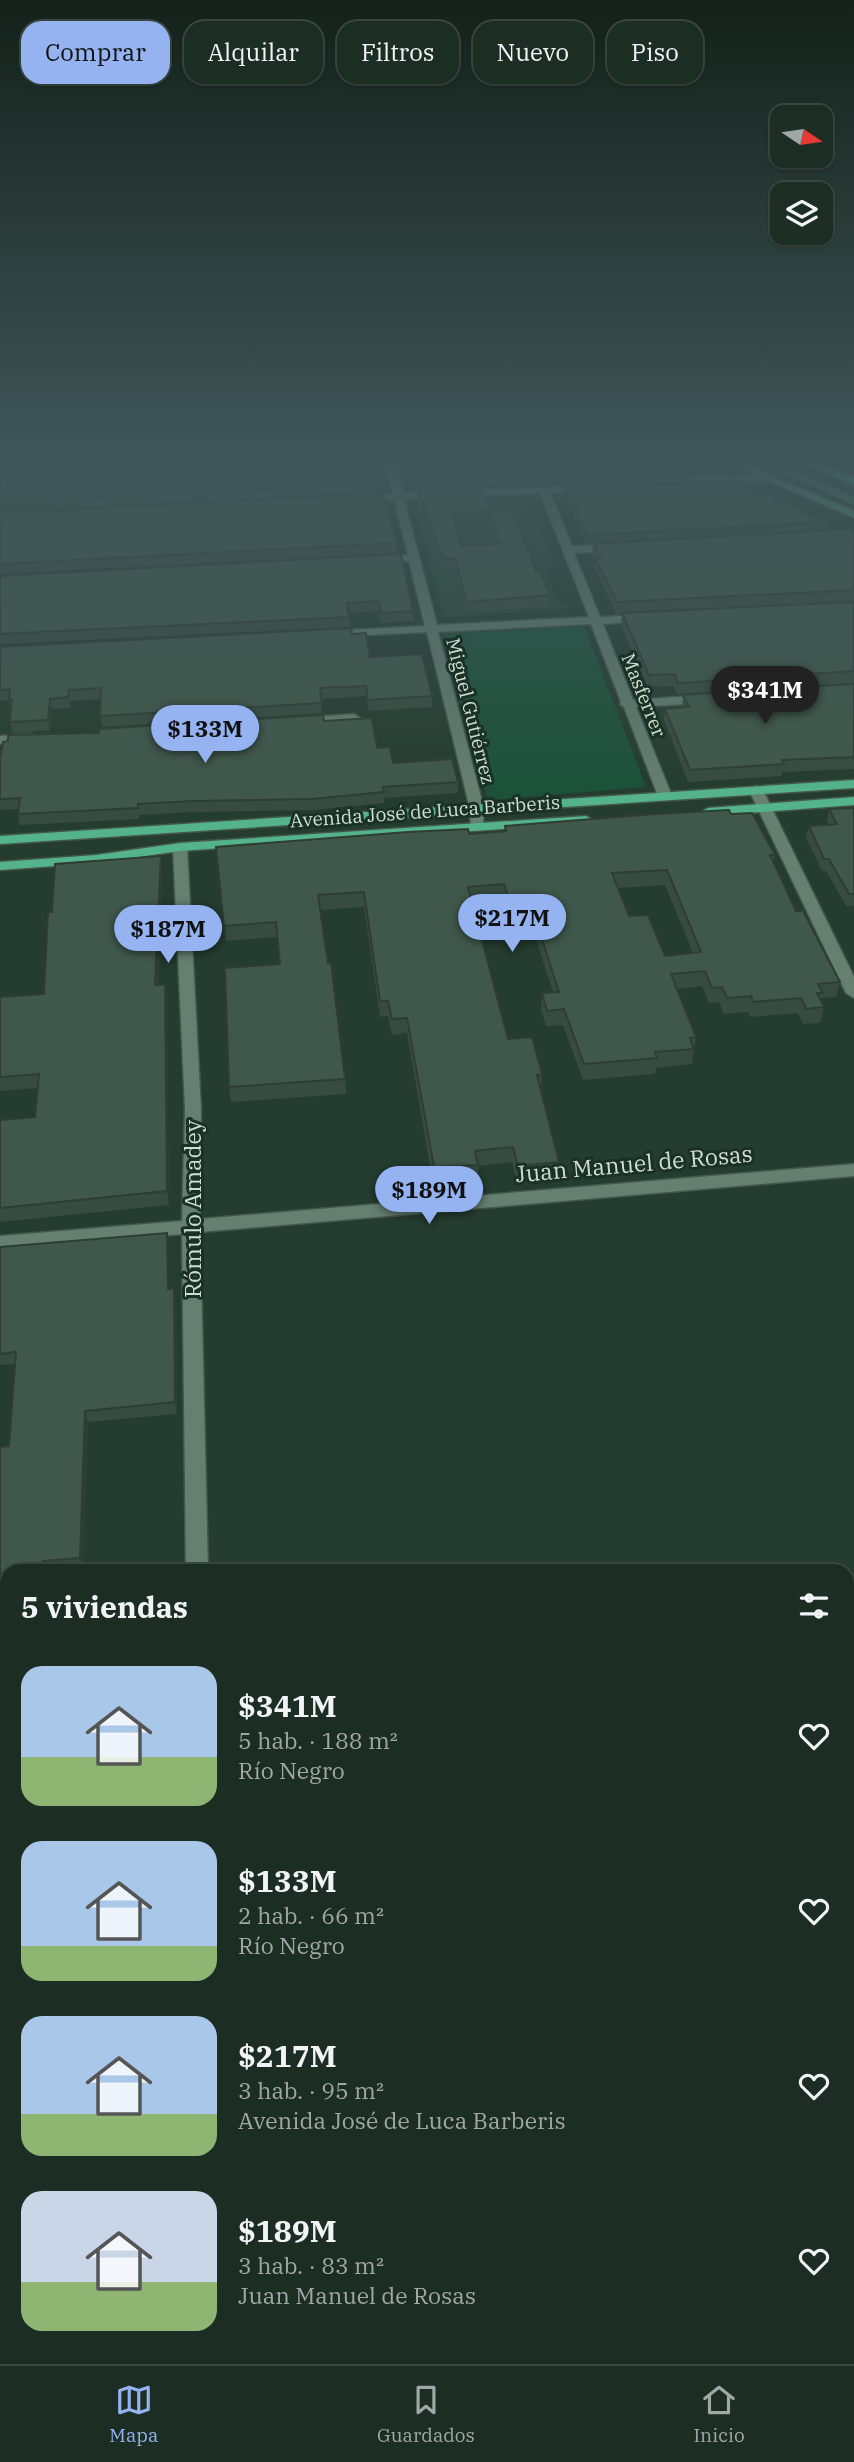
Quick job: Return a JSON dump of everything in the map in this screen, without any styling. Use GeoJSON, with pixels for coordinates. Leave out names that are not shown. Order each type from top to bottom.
{"type":"FeatureCollection","features":[{"type":"Feature","properties":{"kind":"main road","name":"Avenida José de Luca Barberis"},"geometry":{"type":"LineString","coordinates":[[0,840],[854,784]]}},
{"type":"Feature","properties":{"kind":"main road"},"geometry":{"type":"LineString","coordinates":[[698,813],[854,801]]}},
{"type":"Feature","properties":{"kind":"main road","name":"Avenida José de Luca Barberis"},"geometry":{"type":"LineString","coordinates":[[0,866],[96,859],[180,847],[603,819]]}},
{"type":"Feature","properties":{"kind":"street","name":"Miguel Gutiérrez"},"geometry":{"type":"LineString","coordinates":[[417,569],[477,809]]}},
{"type":"Feature","properties":{"kind":"street","name":"Masferrer"},"geometry":{"type":"LineString","coordinates":[[574,569],[664,796]]}},
{"type":"Feature","properties":{"kind":"street"},"geometry":{"type":"LineString","coordinates":[[320,634],[663,617]]}},
{"type":"Feature","properties":{"kind":"street"},"geometry":{"type":"LineString","coordinates":[[626,704],[720,698]]}},
{"type":"Feature","properties":{"kind":"street"},"geometry":{"type":"LineString","coordinates":[[286,722],[354,718]]}},
{"type":"Feature","properties":{"kind":"street"},"geometry":{"type":"LineString","coordinates":[[0,740],[41,737]]}},
{"type":"Feature","properties":{"kind":"street"},"geometry":{"type":"LineString","coordinates":[[756,790],[854,993]]}},
{"type":"Feature","properties":{"kind":"street"},"geometry":{"type":"LineString","coordinates":[[475,827],[477,809]]}},
{"type":"Feature","properties":{"kind":"street","name":"Rómulo Amadey"},"geometry":{"type":"LineString","coordinates":[[180,847],[193,1109],[191,1227],[197,1564]]}},
{"type":"Feature","properties":{"kind":"street","name":"Juan Manuel de Rosas"},"geometry":{"type":"LineString","coordinates":[[0,1243],[854,1170]]}},
{"type":"Feature","properties":{"kind":"shaded area"},"geometry":{"type":"Polygon","coordinates":[[[432,569],[545,569],[556,598],[571,608],[444,618],[432,569]]]}},
{"type":"Feature","properties":{"kind":"shaded area"},"geometry":{"type":"Polygon","coordinates":[[[584,626],[646,787],[488,800],[443,634],[584,626]]]}},
{"type":"Feature","properties":{"kind":"building"},"geometry":{"type":"Polygon","coordinates":[[[122,569],[404,569],[413,611],[381,613],[379,601],[347,603],[349,617],[0,634],[0,576],[122,569]]]}},
{"type":"Feature","properties":{"kind":"building"},"geometry":{"type":"Polygon","coordinates":[[[458,569],[535,569],[540,571],[550,595],[467,602],[458,569]]]}},
{"type":"Feature","properties":{"kind":"building"},"geometry":{"type":"Polygon","coordinates":[[[600,569],[854,569],[854,590],[617,602],[600,569]]]}},
{"type":"Feature","properties":{"kind":"building"},"geometry":{"type":"Polygon","coordinates":[[[854,602],[854,671],[678,683],[675,674],[649,675],[622,613],[854,602]]]}},
{"type":"Feature","properties":{"kind":"building"},"geometry":{"type":"Polygon","coordinates":[[[351,628],[352,634],[366,633],[370,657],[422,654],[432,696],[368,700],[366,686],[320,688],[322,703],[100,716],[101,688],[69,690],[68,697],[50,699],[48,720],[10,722],[10,689],[0,690],[0,647],[351,628]]]}},
{"type":"Feature","properties":{"kind":"building"},"geometry":{"type":"Polygon","coordinates":[[[854,684],[854,757],[782,760],[784,764],[690,770],[665,709],[689,707],[683,695],[854,684]]]}},
{"type":"Feature","properties":{"kind":"building"},"geometry":{"type":"Polygon","coordinates":[[[323,715],[324,721],[372,718],[377,748],[390,747],[393,763],[452,759],[458,782],[383,787],[384,792],[312,799],[193,801],[138,804],[138,808],[18,814],[20,798],[0,799],[0,755],[3,742],[8,741],[8,735],[99,733],[99,729],[323,715]]]}},
{"type":"Feature","properties":{"kind":"building"},"geometry":{"type":"Polygon","coordinates":[[[854,808],[854,894],[849,894],[829,859],[824,859],[809,826],[837,824],[829,809],[854,808]]]}},
{"type":"Feature","properties":{"kind":"building"},"geometry":{"type":"Polygon","coordinates":[[[729,810],[731,814],[752,813],[775,855],[770,855],[796,911],[803,911],[840,982],[818,984],[823,993],[817,993],[824,1007],[806,1009],[801,998],[753,1002],[751,996],[727,998],[722,987],[712,988],[705,971],[671,974],[696,1037],[690,1038],[694,1049],[655,1052],[657,1058],[584,1064],[564,1009],[547,1011],[542,993],[559,992],[533,911],[513,913],[504,884],[468,887],[508,1039],[532,1037],[542,1074],[537,1075],[559,1162],[518,1166],[513,1147],[475,1151],[478,1165],[434,1167],[407,1018],[392,1019],[388,1001],[380,1001],[364,892],[318,895],[328,963],[331,963],[345,1079],[229,1087],[225,968],[280,964],[276,922],[224,926],[216,847],[408,832],[468,829],[469,834],[506,831],[505,826],[729,810]],[[667,870],[612,873],[629,916],[648,915],[665,956],[701,952],[667,870]]]}},
{"type":"Feature","properties":{"kind":"building"},"geometry":{"type":"Polygon","coordinates":[[[161,856],[155,985],[165,985],[167,1191],[0,1208],[0,1120],[35,1117],[39,1074],[0,1077],[0,997],[44,994],[48,912],[52,912],[55,864],[161,856]]]}},
{"type":"Feature","properties":{"kind":"building"},"geometry":{"type":"Polygon","coordinates":[[[167,1233],[168,1289],[174,1288],[175,1402],[85,1411],[80,1558],[43,1561],[43,1564],[0,1564],[0,1447],[9,1446],[16,1352],[0,1354],[0,1247],[167,1233]]]}}]}
